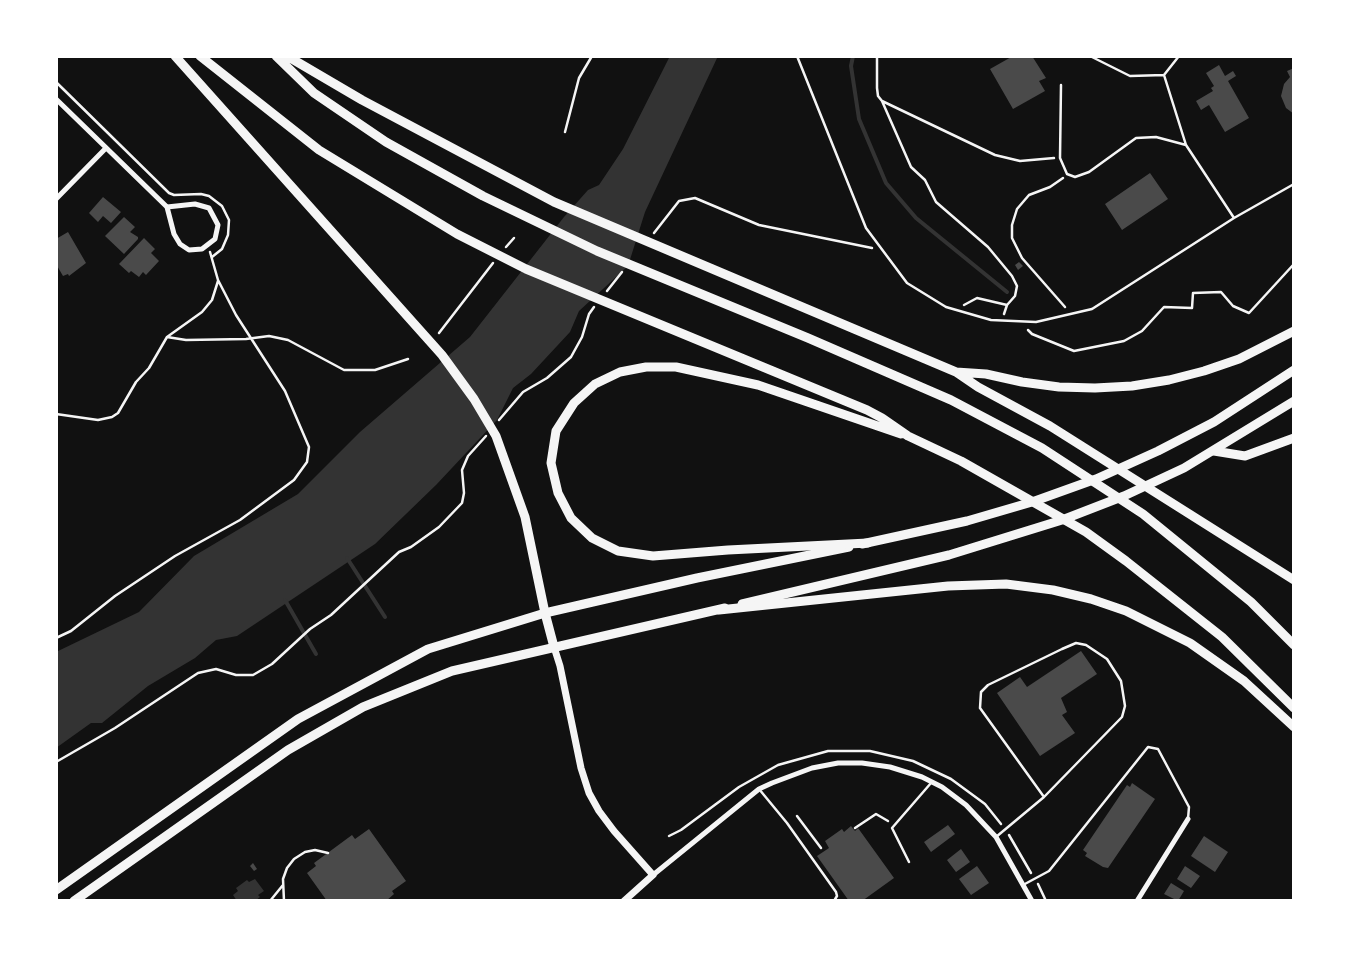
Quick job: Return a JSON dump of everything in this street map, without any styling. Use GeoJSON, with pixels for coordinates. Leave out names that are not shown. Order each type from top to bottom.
{"type":"FeatureCollection","features":[{"type":"Feature","properties":{"kind":"main road"},"geometry":{"type":"LineString","coordinates":[[176,56],[192,77],[347,246],[442,355],[474,399],[496,436],[507,462],[525,517],[554,647]]}},
{"type":"Feature","properties":{"kind":"main road"},"geometry":{"type":"LineString","coordinates":[[200,56],[318,150],[381,190],[457,234],[526,269],[616,308],[867,410],[908,436]]}},
{"type":"Feature","properties":{"kind":"main road"},"geometry":{"type":"LineString","coordinates":[[276,56],[314,93],[378,136],[483,196],[544,227],[642,270],[808,338],[951,400],[1042,448],[1143,514],[1251,602],[1294,645]]}},
{"type":"Feature","properties":{"kind":"main road"},"geometry":{"type":"LineString","coordinates":[[286,56],[554,202],[956,372],[978,387],[1050,426],[1294,580]]}},
{"type":"Feature","properties":{"kind":"main road"},"geometry":{"type":"LineString","coordinates":[[956,372],[986,374],[1022,382],[1059,387],[1132,386],[1204,371],[1239,359],[1294,331]]}},
{"type":"Feature","properties":{"kind":"main road"},"geometry":{"type":"LineString","coordinates":[[868,543],[653,556],[618,551],[592,538],[571,518],[558,493],[551,463],[556,431],[574,402],[595,384],[620,372],[646,367],[676,368],[758,386],[908,436],[961,461],[1086,532],[1222,637],[1294,708]]}},
{"type":"Feature","properties":{"kind":"main road"},"geometry":{"type":"LineString","coordinates":[[56,890],[298,719],[428,649],[545,613],[696,578],[967,521],[1032,502],[1078,486],[1158,451],[1214,422],[1294,370]]}},
{"type":"Feature","properties":{"kind":"main road"},"geometry":{"type":"LineString","coordinates":[[74,901],[288,750],[363,707],[452,671],[865,577],[999,540],[1098,506],[1184,468],[1294,401]]}},
{"type":"Feature","properties":{"kind":"main road"},"geometry":{"type":"LineString","coordinates":[[1214,451],[1245,456],[1294,438]]}},
{"type":"Feature","properties":{"kind":"main road"},"geometry":{"type":"LineString","coordinates":[[719,610],[948,586],[1006,584],[1053,590],[1091,598],[1126,611],[1190,643],[1244,681],[1294,727]]}},
{"type":"Feature","properties":{"kind":"street"},"geometry":{"type":"LineString","coordinates":[[56,99],[166,208],[174,234],[184,247],[189,250],[202,249],[215,239],[218,225],[209,208],[195,204],[166,208]]}},
{"type":"Feature","properties":{"kind":"street"},"geometry":{"type":"LineString","coordinates":[[56,199],[106,148]]}},
{"type":"Feature","properties":{"kind":"street"},"geometry":{"type":"LineString","coordinates":[[554,647],[560,666],[581,768],[589,793],[604,818],[653,875]]}},
{"type":"Feature","properties":{"kind":"street"},"geometry":{"type":"LineString","coordinates":[[624,901],[759,789],[798,772],[850,763],[890,767],[932,782],[966,805],[996,837],[1032,901]]}},
{"type":"Feature","properties":{"kind":"street"},"geometry":{"type":"LineString","coordinates":[[1137,901],[1188,819]]}},
{"type":"Feature","properties":{"kind":"lane"},"geometry":{"type":"LineString","coordinates":[[797,56],[866,228],[907,283],[946,308],[991,320],[1036,322],[1092,309],[1234,218],[1290,188],[1294,184]]}},
{"type":"Feature","properties":{"kind":"lane"},"geometry":{"type":"LineString","coordinates":[[1090,56],[1130,76],[1164,75]]}},
{"type":"Feature","properties":{"kind":"lane"},"geometry":{"type":"LineString","coordinates":[[1164,75],[1178,56]]}},
{"type":"Feature","properties":{"kind":"lane"},"geometry":{"type":"LineString","coordinates":[[1164,75],[1186,145],[1234,218]]}},
{"type":"Feature","properties":{"kind":"lane"},"geometry":{"type":"LineString","coordinates":[[1061,84],[1060,158],[1067,174],[1075,177],[1089,172],[1136,138],[1156,137],[1186,145]]}},
{"type":"Feature","properties":{"kind":"lane"},"geometry":{"type":"LineString","coordinates":[[996,837],[1004,828],[1044,797],[1122,717],[1125,706],[1121,681],[1107,659],[1086,645],[1076,644],[1062,648],[988,685],[981,692],[980,708],[1044,797]]}},
{"type":"Feature","properties":{"kind":"lane"},"geometry":{"type":"LineString","coordinates":[[1023,885],[1049,871],[1148,747],[1158,749],[1189,807],[1188,819]]}},
{"type":"Feature","properties":{"kind":"lane"},"geometry":{"type":"LineString","coordinates":[[909,862],[892,828],[932,782]]}},
{"type":"Feature","properties":{"kind":"lane"},"geometry":{"type":"LineString","coordinates":[[759,789],[811,855],[836,892],[837,896],[834,901]]}},
{"type":"Feature","properties":{"kind":"path"},"geometry":{"type":"LineString","coordinates":[[565,132],[579,78],[592,56]]}},
{"type":"Feature","properties":{"kind":"path"},"geometry":{"type":"LineString","coordinates":[[877,56],[878,96],[882,101],[911,167],[925,180],[936,202],[988,247],[1012,276],[1017,286],[1015,296],[1007,306],[1002,321]]}},
{"type":"Feature","properties":{"kind":"path"},"geometry":{"type":"LineString","coordinates":[[56,82],[169,193],[174,195],[202,194],[209,196],[222,206],[229,220],[230,228],[226,243],[212,257],[218,280],[236,315],[283,387],[309,447],[307,462],[294,480],[255,509],[175,556],[115,596],[71,631],[56,638]]}},
{"type":"Feature","properties":{"kind":"path"},"geometry":{"type":"LineString","coordinates":[[882,101],[995,155],[1020,161],[1060,158]]}},
{"type":"Feature","properties":{"kind":"path"},"geometry":{"type":"LineString","coordinates":[[1067,174],[1058,182],[1029,195],[1017,209],[1012,225],[1012,238],[1022,258],[1071,314]]}},
{"type":"Feature","properties":{"kind":"path"},"geometry":{"type":"LineString","coordinates":[[648,240],[679,201],[695,198],[759,225],[884,251]]}},
{"type":"Feature","properties":{"kind":"path"},"geometry":{"type":"LineString","coordinates":[[502,253],[514,238]]}},
{"type":"Feature","properties":{"kind":"path"},"geometry":{"type":"LineString","coordinates":[[439,333],[495,261]]}},
{"type":"Feature","properties":{"kind":"path"},"geometry":{"type":"LineString","coordinates":[[1019,321],[1032,334],[1074,350],[1124,341],[1142,331],[1164,307],[1192,308],[1193,293],[1221,292],[1234,306],[1249,313],[1294,264]]}},
{"type":"Feature","properties":{"kind":"path"},"geometry":{"type":"LineString","coordinates":[[606,293],[624,270]]}},
{"type":"Feature","properties":{"kind":"path"},"geometry":{"type":"LineString","coordinates":[[56,414],[98,420],[112,417],[149,368],[167,337],[202,312],[212,300],[218,280]]}},
{"type":"Feature","properties":{"kind":"path"},"geometry":{"type":"LineString","coordinates":[[958,311],[977,298],[1007,306]]}},
{"type":"Feature","properties":{"kind":"path"},"geometry":{"type":"LineString","coordinates":[[495,425],[523,392],[547,378],[571,357],[582,337],[589,314],[600,300]]}},
{"type":"Feature","properties":{"kind":"path"},"geometry":{"type":"LineString","coordinates":[[167,337],[186,340],[246,339],[270,336],[288,340],[344,370],[375,370],[408,359]]}},
{"type":"Feature","properties":{"kind":"path"},"geometry":{"type":"LineString","coordinates":[[56,762],[115,728],[180,683],[198,674],[216,668],[236,675],[253,675],[272,664],[308,630],[331,615],[399,552],[411,547],[439,528],[462,503],[464,493],[462,470],[468,456],[489,432]]}},
{"type":"Feature","properties":{"kind":"path"},"geometry":{"type":"LineString","coordinates":[[669,836],[681,830],[739,787],[778,765],[828,751],[870,751],[914,761],[951,778],[984,804],[1004,828],[1046,901]]}},
{"type":"Feature","properties":{"kind":"path"},"geometry":{"type":"LineString","coordinates":[[855,828],[876,814],[894,824]]}},
{"type":"Feature","properties":{"kind":"path"},"geometry":{"type":"LineString","coordinates":[[797,816],[821,848]]}},
{"type":"Feature","properties":{"kind":"path"},"geometry":{"type":"LineString","coordinates":[[811,855],[826,845]]}},
{"type":"Feature","properties":{"kind":"path"},"geometry":{"type":"LineString","coordinates":[[284,901],[283,885],[287,868],[294,858],[310,851],[321,850],[328,853]]}},
{"type":"Feature","properties":{"kind":"path"},"geometry":{"type":"LineString","coordinates":[[270,901],[283,885]]}},
{"type":"Feature","properties":{"kind":"shaded area"},"geometry":{"type":"Polygon","coordinates":[[[670,56],[718,56],[645,212],[628,266],[579,311],[570,332],[531,374],[513,388],[497,420],[436,485],[375,544],[237,636],[216,640],[195,658],[148,686],[102,723],[91,723],[56,748],[56,652],[139,612],[194,556],[298,494],[360,432],[470,337],[564,217],[588,190],[599,185],[623,149],[670,56]]]}},
{"type":"Feature","properties":{"kind":"shaded area"},"geometry":{"type":"Polygon","coordinates":[[[255,879],[264,891],[258,895],[260,897],[255,901],[237,901],[233,895],[238,891],[236,888],[247,880],[249,882],[255,879]]]}},
{"type":"Feature","properties":{"kind":"building"},"geometry":{"type":"Polygon","coordinates":[[[1013,56],[1032,56],[1046,78],[1039,81],[1045,91],[1013,109],[990,69],[1013,56]]]}},
{"type":"Feature","properties":{"kind":"building"},"geometry":{"type":"Polygon","coordinates":[[[1219,65],[1225,76],[1233,71],[1236,76],[1228,81],[1249,118],[1225,132],[1209,105],[1201,110],[1196,101],[1213,91],[1211,88],[1214,86],[1206,73],[1219,65]]]}},
{"type":"Feature","properties":{"kind":"building"},"geometry":{"type":"Polygon","coordinates":[[[1294,68],[1294,114],[1286,108],[1281,96],[1284,84],[1290,77],[1287,71],[1294,68]]]}},
{"type":"Feature","properties":{"kind":"building"},"geometry":{"type":"Polygon","coordinates":[[[1150,173],[1168,199],[1122,230],[1105,204],[1150,173]]]}},
{"type":"Feature","properties":{"kind":"building"},"geometry":{"type":"Polygon","coordinates":[[[103,197],[121,212],[111,223],[103,216],[98,222],[89,213],[103,197]]]}},
{"type":"Feature","properties":{"kind":"building"},"geometry":{"type":"Polygon","coordinates":[[[124,217],[135,227],[130,232],[138,237],[138,239],[124,254],[105,236],[124,217]]]}},
{"type":"Feature","properties":{"kind":"building"},"geometry":{"type":"Polygon","coordinates":[[[68,232],[86,263],[69,276],[68,274],[63,276],[56,264],[56,239],[68,232]]]}},
{"type":"Feature","properties":{"kind":"building"},"geometry":{"type":"Polygon","coordinates":[[[144,238],[155,249],[151,253],[159,261],[146,275],[143,272],[139,277],[131,271],[129,273],[119,264],[144,238]]]}},
{"type":"Feature","properties":{"kind":"building"},"geometry":{"type":"Polygon","coordinates":[[[1019,262],[1023,266],[1018,270],[1015,265],[1019,262]]]}},
{"type":"Feature","properties":{"kind":"building"},"geometry":{"type":"Polygon","coordinates":[[[1081,651],[1097,674],[1061,698],[1067,712],[1062,715],[1075,733],[1040,756],[997,693],[1020,677],[1027,687],[1081,651]]]}},
{"type":"Feature","properties":{"kind":"building"},"geometry":{"type":"Polygon","coordinates":[[[1132,783],[1155,799],[1108,868],[1103,867],[1085,856],[1087,853],[1083,850],[1127,785],[1130,787],[1132,783]]]}},
{"type":"Feature","properties":{"kind":"building"},"geometry":{"type":"Polygon","coordinates":[[[948,825],[955,834],[931,852],[924,842],[948,825]]]}},
{"type":"Feature","properties":{"kind":"building"},"geometry":{"type":"Polygon","coordinates":[[[851,826],[855,831],[858,828],[894,878],[862,901],[849,901],[817,856],[829,848],[825,841],[842,829],[844,832],[851,826]]]}},
{"type":"Feature","properties":{"kind":"building"},"geometry":{"type":"Polygon","coordinates":[[[369,829],[406,881],[392,891],[394,894],[386,901],[327,901],[307,873],[316,866],[314,863],[352,835],[355,839],[369,829]]]}},
{"type":"Feature","properties":{"kind":"building"},"geometry":{"type":"Polygon","coordinates":[[[1204,836],[1228,852],[1215,872],[1191,856],[1204,836]]]}},
{"type":"Feature","properties":{"kind":"building"},"geometry":{"type":"Polygon","coordinates":[[[961,849],[970,862],[956,872],[947,860],[961,849]]]}},
{"type":"Feature","properties":{"kind":"building"},"geometry":{"type":"Polygon","coordinates":[[[253,863],[257,869],[254,871],[250,866],[253,863]]]}},
{"type":"Feature","properties":{"kind":"building"},"geometry":{"type":"Polygon","coordinates":[[[977,866],[989,883],[971,895],[959,879],[977,866]]]}},
{"type":"Feature","properties":{"kind":"building"},"geometry":{"type":"Polygon","coordinates":[[[1185,866],[1200,876],[1191,888],[1177,879],[1185,866]]]}},
{"type":"Feature","properties":{"kind":"building"},"geometry":{"type":"Polygon","coordinates":[[[1171,883],[1184,891],[1178,901],[1164,894],[1171,883]]]}},
{"type":"Feature","properties":{"kind":"waterway"},"geometry":{"type":"LineString","coordinates":[[853,56],[851,66],[859,119],[886,183],[916,218],[1007,292]]}},
{"type":"Feature","properties":{"kind":"waterway"},"geometry":{"type":"LineString","coordinates":[[347,558],[385,617]]}},
{"type":"Feature","properties":{"kind":"waterway"},"geometry":{"type":"LineString","coordinates":[[285,600],[316,654]]}}]}
